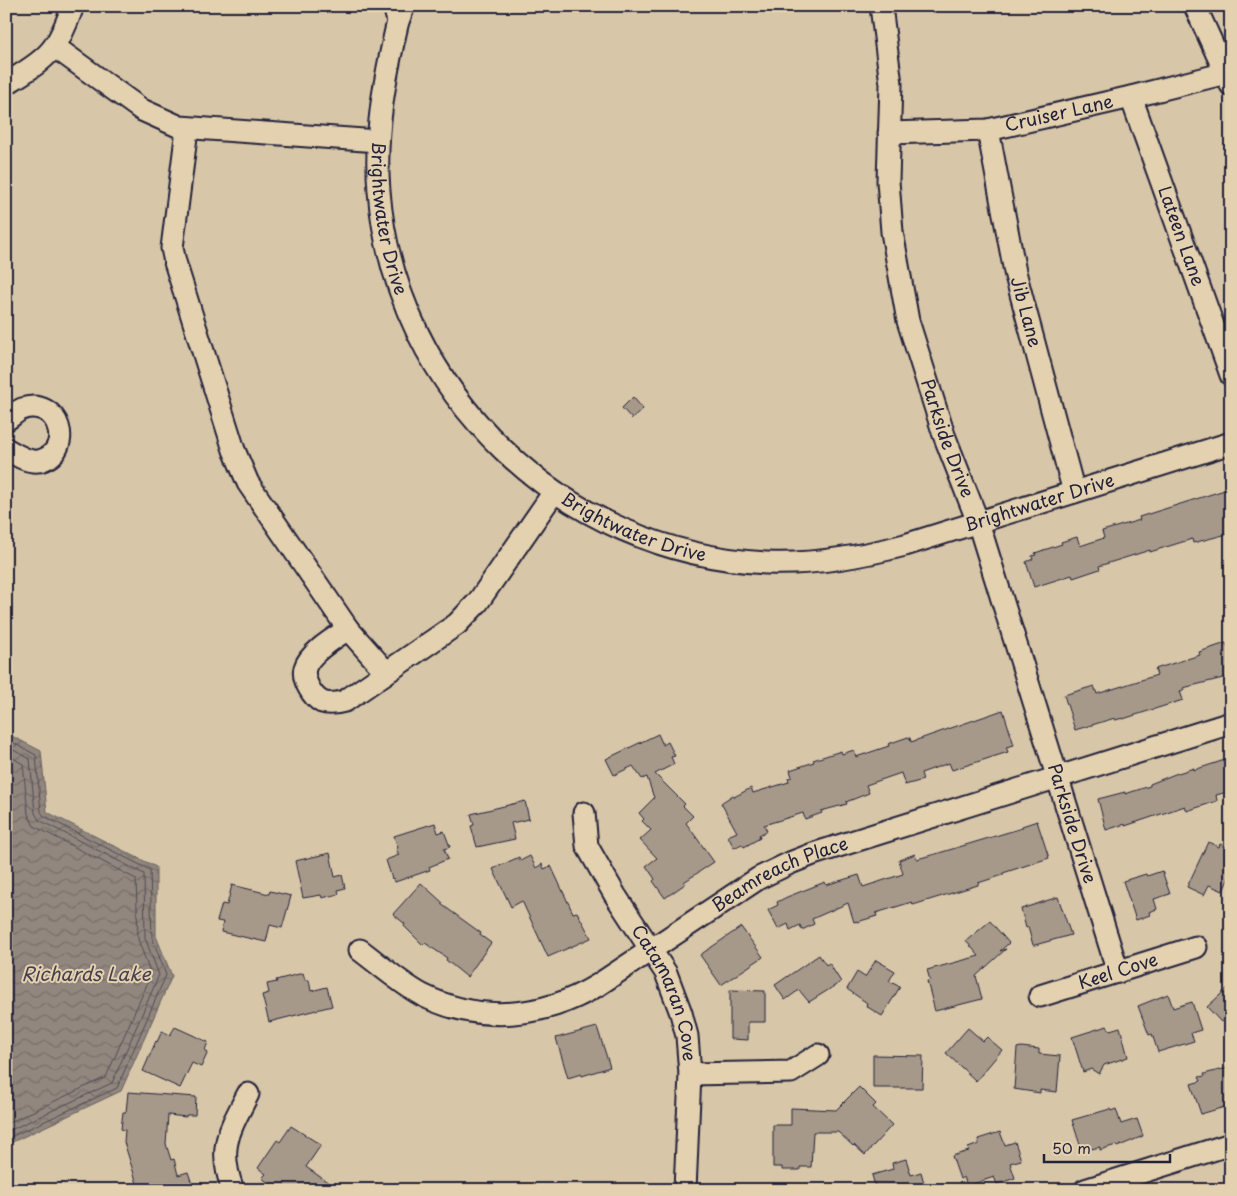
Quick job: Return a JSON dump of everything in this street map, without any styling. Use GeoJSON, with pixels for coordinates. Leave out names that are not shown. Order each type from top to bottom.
{"type":"FeatureCollection","features":[{"type":"Feature","properties":{"kind":"street"},"geometry":{"type":"LineString","coordinates":[[6,84],[37,63],[55,47],[73,6]]}},
{"type":"Feature","properties":{"kind":"street","name":"Parkside Drive"},"geometry":{"type":"LineString","coordinates":[[881,6],[890,84],[888,181],[892,232],[908,321],[944,435],[978,522],[1118,972]]}},
{"type":"Feature","properties":{"kind":"street"},"geometry":{"type":"LineString","coordinates":[[1195,6],[1228,79]]}},
{"type":"Feature","properties":{"kind":"street","name":"Brightwater Drive"},"geometry":{"type":"LineString","coordinates":[[399,11],[380,108],[378,141],[379,190],[387,246],[406,307],[424,346],[449,387],[479,426],[509,457],[554,492],[596,518],[628,533],[667,546],[729,560],[766,563],[810,562],[872,554],[1231,442]]}},
{"type":"Feature","properties":{"kind":"street"},"geometry":{"type":"LineString","coordinates":[[55,47],[142,110],[186,129],[378,141]]}},
{"type":"Feature","properties":{"kind":"street","name":"Cruiser Lane"},"geometry":{"type":"LineString","coordinates":[[889,134],[988,130],[1131,97],[1228,79]]}},
{"type":"Feature","properties":{"kind":"street","name":"Lateen Lane"},"geometry":{"type":"LineString","coordinates":[[1131,97],[1231,375]]}},
{"type":"Feature","properties":{"kind":"street"},"geometry":{"type":"LineString","coordinates":[[186,129],[172,248],[234,450],[254,494],[348,629],[386,672]]}},
{"type":"Feature","properties":{"kind":"street","name":"Jib Lane"},"geometry":{"type":"LineString","coordinates":[[988,130],[1015,272],[1074,492]]}},
{"type":"Feature","properties":{"kind":"street"},"geometry":{"type":"LineString","coordinates":[[6,420],[22,409],[34,407],[45,410],[56,418],[60,430],[60,442],[52,454],[38,461],[20,458],[6,449]]}},
{"type":"Feature","properties":{"kind":"street"},"geometry":{"type":"LineString","coordinates":[[348,629],[331,640],[314,656],[305,668],[306,682],[314,695],[328,703],[335,704],[345,701],[457,624],[468,614],[554,492]]}},
{"type":"Feature","properties":{"kind":"street","name":"Beamreach Place"},"geometry":{"type":"LineString","coordinates":[[360,950],[404,984],[422,995],[448,1006],[474,1012],[501,1014],[531,1012],[558,1005],[598,985],[760,878],[790,863],[812,854],[1231,723]]}},
{"type":"Feature","properties":{"kind":"street","name":"Catamaran Cove"},"geometry":{"type":"LineString","coordinates":[[584,813],[587,846],[615,895],[666,973],[681,1013],[687,1036],[690,1074],[685,1190]]}},
{"type":"Feature","properties":{"kind":"street","name":"Keel Cove"},"geometry":{"type":"LineString","coordinates":[[1040,996],[1196,947]]}},
{"type":"Feature","properties":{"kind":"street"},"geometry":{"type":"LineString","coordinates":[[690,1074],[791,1072],[818,1055]]}},
{"type":"Feature","properties":{"kind":"street"},"geometry":{"type":"LineString","coordinates":[[233,1190],[225,1161],[226,1144],[230,1129],[248,1094]]}},
{"type":"Feature","properties":{"kind":"street"},"geometry":{"type":"LineString","coordinates":[[1085,1190],[1231,1144]]}},
{"type":"Feature","properties":{"kind":"water","name":"Richards Lake"},"geometry":{"type":"Polygon","coordinates":[[[6,733],[41,751],[47,812],[156,867],[156,936],[172,976],[121,1091],[6,1145],[6,733]]]}},
{"type":"Feature","properties":{"kind":"building"},"geometry":{"type":"Polygon","coordinates":[[[633,397],[643,409],[632,419],[622,408],[633,397]]]}},
{"type":"Feature","properties":{"kind":"building"},"geometry":{"type":"Polygon","coordinates":[[[1231,488],[1231,533],[1193,543],[1192,539],[1150,552],[1150,550],[1099,566],[1100,569],[1073,578],[1072,575],[1034,587],[1026,562],[1033,559],[1032,556],[1036,555],[1035,553],[1077,537],[1080,546],[1104,538],[1102,531],[1140,520],[1139,517],[1231,488]]]}},
{"type":"Feature","properties":{"kind":"building"},"geometry":{"type":"Polygon","coordinates":[[[1226,643],[1231,658],[1231,676],[1183,688],[1184,690],[1180,691],[1183,700],[1123,719],[1115,720],[1115,718],[1075,730],[1064,695],[1094,686],[1097,694],[1157,675],[1155,669],[1200,655],[1199,652],[1226,643]]]}},
{"type":"Feature","properties":{"kind":"building"},"geometry":{"type":"Polygon","coordinates":[[[1003,710],[1014,745],[1006,747],[1008,752],[952,770],[949,763],[921,773],[923,780],[905,785],[901,773],[866,785],[869,793],[846,802],[847,804],[821,811],[822,813],[805,819],[803,813],[764,825],[767,831],[759,835],[760,838],[744,847],[742,844],[734,848],[728,836],[737,832],[721,803],[733,795],[734,797],[751,788],[753,793],[789,782],[788,778],[792,777],[790,770],[841,751],[842,754],[854,750],[856,757],[889,746],[888,744],[908,737],[911,742],[1003,710]]]}},
{"type":"Feature","properties":{"kind":"building"},"geometry":{"type":"Polygon","coordinates":[[[658,734],[663,745],[668,742],[675,756],[671,757],[674,764],[655,774],[685,804],[683,806],[693,816],[686,823],[714,862],[684,882],[685,884],[665,898],[653,881],[655,879],[646,866],[657,858],[640,840],[651,830],[642,821],[644,819],[639,813],[654,798],[647,777],[642,779],[633,766],[614,775],[606,759],[658,734]]]}},
{"type":"Feature","properties":{"kind":"building"},"geometry":{"type":"Polygon","coordinates":[[[1231,758],[1231,791],[1216,795],[1217,801],[1187,811],[1185,806],[1125,826],[1125,824],[1106,830],[1098,799],[1125,792],[1125,794],[1150,786],[1150,784],[1175,774],[1231,758]]]}},
{"type":"Feature","properties":{"kind":"building"},"geometry":{"type":"Polygon","coordinates":[[[525,801],[529,819],[511,823],[515,839],[477,847],[471,826],[474,825],[471,814],[525,801]]]}},
{"type":"Feature","properties":{"kind":"building"},"geometry":{"type":"Polygon","coordinates":[[[1037,821],[1049,858],[1003,873],[1003,875],[978,883],[978,885],[913,905],[912,902],[876,913],[877,916],[857,922],[854,922],[848,903],[812,919],[814,924],[802,930],[800,925],[790,930],[788,924],[778,929],[768,910],[778,905],[777,902],[787,897],[825,882],[826,885],[859,875],[863,887],[903,874],[899,860],[915,854],[917,859],[939,853],[1022,828],[1022,826],[1037,821]]]}},
{"type":"Feature","properties":{"kind":"building"},"geometry":{"type":"Polygon","coordinates":[[[435,823],[438,833],[444,831],[450,847],[444,849],[448,859],[429,867],[430,870],[395,882],[392,879],[386,860],[399,855],[394,836],[435,823]]]}},
{"type":"Feature","properties":{"kind":"building"},"geometry":{"type":"Polygon","coordinates":[[[1208,842],[1219,847],[1220,844],[1231,849],[1231,873],[1223,891],[1209,885],[1204,895],[1187,887],[1208,842]]]}},
{"type":"Feature","properties":{"kind":"building"},"geometry":{"type":"Polygon","coordinates":[[[330,853],[335,877],[342,875],[345,888],[338,890],[339,894],[322,898],[321,895],[303,898],[295,861],[330,853]]]}},
{"type":"Feature","properties":{"kind":"building"},"geometry":{"type":"Polygon","coordinates":[[[530,856],[536,868],[542,864],[544,869],[551,866],[573,913],[577,912],[591,938],[548,957],[522,901],[511,907],[493,869],[519,857],[520,861],[530,856]]]}},
{"type":"Feature","properties":{"kind":"building"},"geometry":{"type":"Polygon","coordinates":[[[1162,871],[1170,894],[1154,899],[1157,909],[1149,912],[1150,915],[1136,920],[1123,881],[1162,871]]]}},
{"type":"Feature","properties":{"kind":"building"},"geometry":{"type":"Polygon","coordinates":[[[421,883],[443,903],[441,904],[481,933],[480,935],[491,943],[467,977],[446,960],[447,958],[425,943],[423,945],[404,926],[405,924],[393,914],[421,883]]]}},
{"type":"Feature","properties":{"kind":"building"},"geometry":{"type":"Polygon","coordinates":[[[232,885],[269,894],[270,891],[291,896],[282,928],[270,925],[266,942],[221,932],[223,922],[217,921],[222,904],[227,905],[232,885]]]}},
{"type":"Feature","properties":{"kind":"building"},"geometry":{"type":"Polygon","coordinates":[[[1058,897],[1071,935],[1033,945],[1021,909],[1058,897]]]}},
{"type":"Feature","properties":{"kind":"building"},"geometry":{"type":"Polygon","coordinates":[[[990,921],[1009,943],[1000,951],[1006,949],[976,976],[982,999],[935,1011],[927,981],[930,980],[927,970],[979,956],[966,941],[990,921]]]}},
{"type":"Feature","properties":{"kind":"building"},"geometry":{"type":"Polygon","coordinates":[[[741,927],[763,957],[721,985],[700,955],[741,927]]]}},
{"type":"Feature","properties":{"kind":"building"},"geometry":{"type":"Polygon","coordinates":[[[819,955],[826,965],[829,963],[841,982],[809,1002],[799,990],[785,1000],[775,985],[819,955]]]}},
{"type":"Feature","properties":{"kind":"building"},"geometry":{"type":"Polygon","coordinates":[[[876,960],[895,971],[889,981],[900,987],[882,1016],[866,1006],[867,1003],[847,989],[857,972],[865,977],[876,960]]]}},
{"type":"Feature","properties":{"kind":"building"},"geometry":{"type":"Polygon","coordinates":[[[303,973],[305,980],[309,980],[311,991],[327,987],[332,1006],[269,1022],[262,995],[269,993],[267,984],[303,973]]]}},
{"type":"Feature","properties":{"kind":"building"},"geometry":{"type":"Polygon","coordinates":[[[1231,985],[1231,1013],[1221,1022],[1207,1007],[1231,985]]]}},
{"type":"Feature","properties":{"kind":"building"},"geometry":{"type":"Polygon","coordinates":[[[730,990],[765,991],[765,1022],[748,1022],[748,1040],[730,1039],[730,990]]]}},
{"type":"Feature","properties":{"kind":"building"},"geometry":{"type":"Polygon","coordinates":[[[1168,994],[1173,1008],[1192,1002],[1201,1030],[1191,1033],[1194,1041],[1158,1052],[1152,1034],[1149,1035],[1138,1006],[1168,994]]]}},
{"type":"Feature","properties":{"kind":"building"},"geometry":{"type":"Polygon","coordinates":[[[1107,1026],[1110,1030],[1120,1027],[1128,1057],[1104,1065],[1099,1074],[1091,1069],[1083,1072],[1072,1037],[1107,1026]]]}},
{"type":"Feature","properties":{"kind":"building"},"geometry":{"type":"Polygon","coordinates":[[[175,1027],[208,1042],[205,1050],[208,1052],[201,1067],[192,1063],[180,1088],[143,1071],[162,1031],[170,1035],[175,1027]]]}},
{"type":"Feature","properties":{"kind":"building"},"geometry":{"type":"Polygon","coordinates":[[[597,1027],[610,1067],[582,1076],[581,1074],[568,1078],[556,1038],[597,1027]]]}},
{"type":"Feature","properties":{"kind":"building"},"geometry":{"type":"Polygon","coordinates":[[[968,1028],[983,1041],[987,1037],[1002,1050],[976,1081],[946,1053],[968,1028]]]}},
{"type":"Feature","properties":{"kind":"building"},"geometry":{"type":"Polygon","coordinates":[[[1017,1048],[1039,1049],[1039,1054],[1060,1056],[1057,1092],[1040,1090],[1040,1093],[1014,1089],[1017,1048]]]}},
{"type":"Feature","properties":{"kind":"building"},"geometry":{"type":"Polygon","coordinates":[[[873,1055],[923,1056],[922,1088],[873,1088],[873,1055]]]}},
{"type":"Feature","properties":{"kind":"building"},"geometry":{"type":"Polygon","coordinates":[[[1231,1067],[1231,1105],[1201,1114],[1191,1084],[1201,1081],[1199,1077],[1205,1076],[1204,1074],[1231,1067]]]}},
{"type":"Feature","properties":{"kind":"building"},"geometry":{"type":"Polygon","coordinates":[[[859,1087],[876,1104],[873,1107],[892,1125],[865,1155],[838,1132],[813,1132],[811,1167],[800,1167],[800,1170],[782,1170],[782,1167],[773,1167],[773,1125],[791,1125],[791,1108],[836,1110],[859,1087]]]}},
{"type":"Feature","properties":{"kind":"building"},"geometry":{"type":"Polygon","coordinates":[[[128,1092],[196,1097],[195,1115],[186,1115],[186,1117],[168,1115],[166,1144],[171,1160],[174,1159],[178,1175],[188,1172],[194,1190],[139,1190],[124,1142],[125,1130],[121,1129],[123,1112],[126,1112],[128,1092]]]}},
{"type":"Feature","properties":{"kind":"building"},"geometry":{"type":"Polygon","coordinates":[[[1110,1109],[1111,1111],[1116,1109],[1121,1124],[1137,1119],[1143,1136],[1117,1147],[1116,1145],[1100,1150],[1100,1147],[1082,1151],[1072,1120],[1110,1109]]]}},
{"type":"Feature","properties":{"kind":"building"},"geometry":{"type":"Polygon","coordinates":[[[291,1126],[321,1145],[306,1167],[339,1190],[265,1190],[269,1183],[262,1178],[266,1174],[258,1168],[277,1140],[280,1142],[291,1126]]]}},
{"type":"Feature","properties":{"kind":"building"},"geometry":{"type":"Polygon","coordinates":[[[1000,1132],[1005,1145],[1015,1142],[1021,1160],[1010,1163],[1015,1178],[997,1184],[994,1177],[967,1186],[964,1177],[960,1179],[952,1156],[969,1151],[968,1148],[979,1144],[978,1139],[1000,1132]]]}},
{"type":"Feature","properties":{"kind":"building"},"geometry":{"type":"Polygon","coordinates":[[[906,1159],[911,1175],[921,1172],[926,1190],[876,1190],[872,1175],[893,1169],[892,1163],[906,1159]]]}}]}
